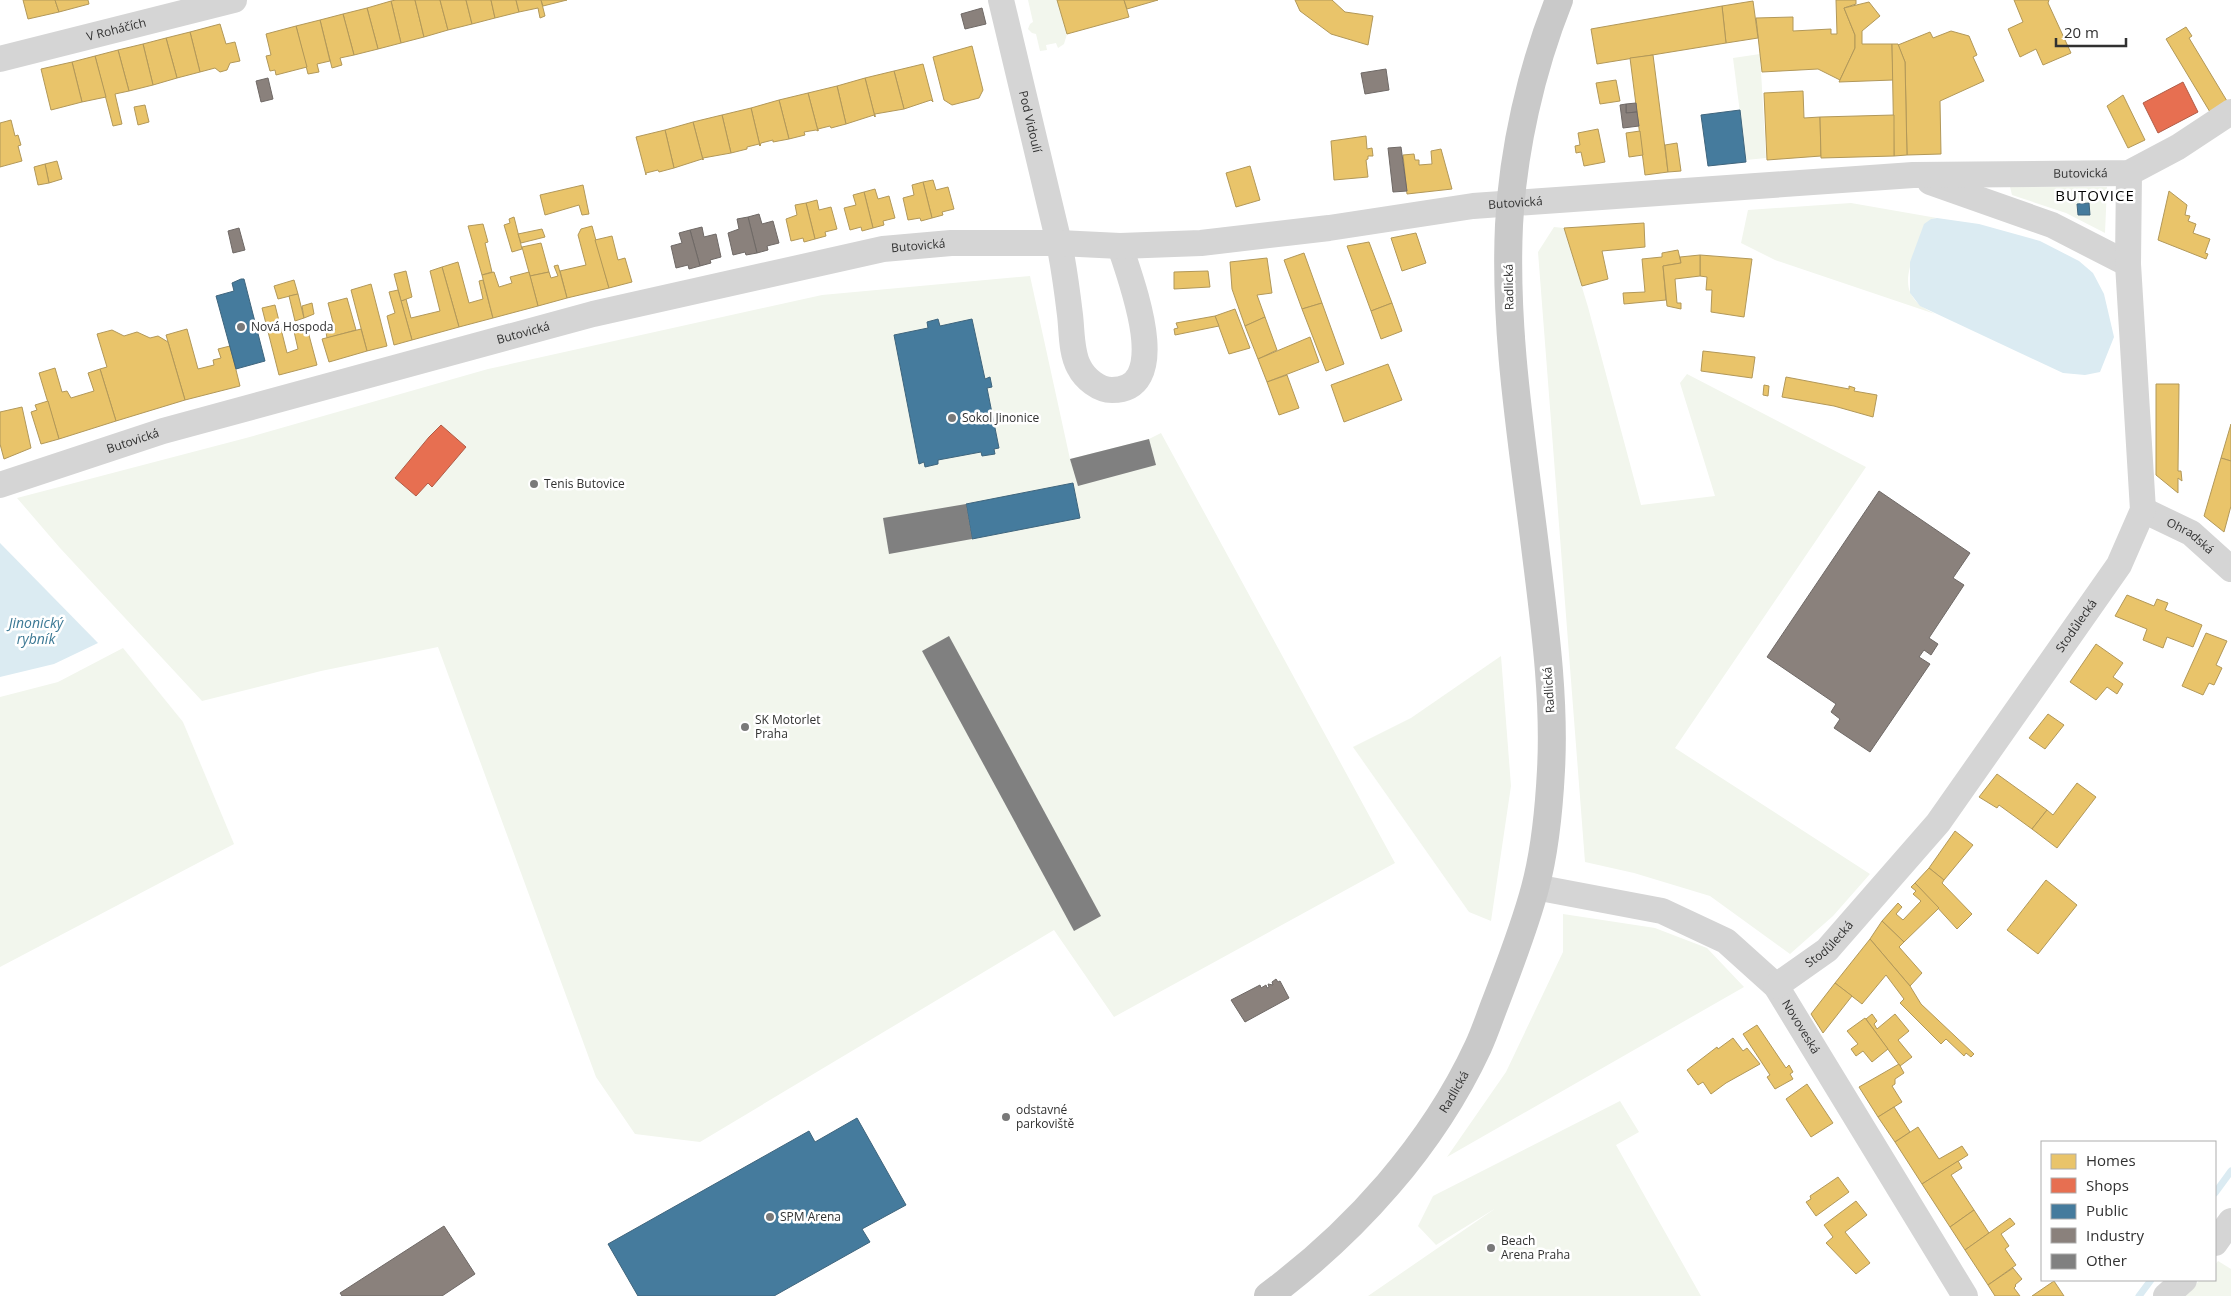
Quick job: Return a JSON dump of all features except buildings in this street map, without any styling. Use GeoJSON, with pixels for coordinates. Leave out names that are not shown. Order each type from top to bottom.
{"type":"FeatureCollection","features":[{"type":"Feature","properties":{"kind":"main road","name":"Radlická"},"geometry":{"type":"LineString","coordinates":[[1268,1296],[1301,1271],[1352,1225],[1394,1178],[1432,1128],[1478,1047],[1513,955],[1535,887],[1549,791],[1550,701],[1543,615],[1516,398],[1510,328],[1508,258],[1515,163],[1530,92],[1558,0]]}},
{"type":"Feature","properties":{"kind":"street","name":"V Roháčích"},"geometry":{"type":"LineString","coordinates":[[0,60],[234,0]]}},
{"type":"Feature","properties":{"kind":"street","name":"Pod Vidoulí"},"geometry":{"type":"LineString","coordinates":[[1001,0],[1059,243]]}},
{"type":"Feature","properties":{"kind":"street","name":"Butovická"},"geometry":{"type":"LineString","coordinates":[[0,485],[163,431],[593,314],[883,249],[951,243],[1059,243],[1120,246],[1201,243],[1274,235],[1473,206],[1913,175],[2129,173],[2178,147],[2231,112]]}},
{"type":"Feature","properties":{"kind":"street","name":"Stodůlecká"},"geometry":{"type":"LineString","coordinates":[[1776,986],[1827,950],[1938,823],[2119,565],[2143,510],[2128,264],[2129,173]]}},
{"type":"Feature","properties":{"kind":"street","name":"Butovická"},"geometry":{"type":"LineString","coordinates":[[1913,175],[2052,225],[2128,264]]}},
{"type":"Feature","properties":{"kind":"street"},"geometry":{"type":"LineString","coordinates":[[1059,243],[1066,274],[1074,348],[1078,367],[1086,378],[1098,386],[1111,390],[1122,388],[1137,378],[1145,358],[1145,340],[1140,314],[1120,246]]}},
{"type":"Feature","properties":{"kind":"street","name":"Ohradská"},"geometry":{"type":"LineString","coordinates":[[2143,510],[2191,533],[2231,569]]}},
{"type":"Feature","properties":{"kind":"street","name":"Novoveská"},"geometry":{"type":"LineString","coordinates":[[1535,887],[1662,911],[1726,941],[1776,986],[1955,1292]]}},
{"type":"Feature","properties":{"kind":"street"},"geometry":{"type":"LineString","coordinates":[[2216,1242],[2231,1221]]}},
{"type":"Feature","properties":{"kind":"street"},"geometry":{"type":"LineString","coordinates":[[2166,1296],[2183,1281]]}},
{"type":"Feature","properties":{"kind":"shaded area"},"geometry":{"type":"Polygon","coordinates":[[[1028,0],[1057,0],[1067,34],[1064,44],[1058,48],[1056,43],[1046,45],[1047,50],[1040,51],[1036,34],[1028,29],[1033,22],[1028,0]]]}},
{"type":"Feature","properties":{"kind":"shaded area"},"geometry":{"type":"Polygon","coordinates":[[[1760,54],[1766,158],[1746,160],[1733,58],[1760,54]]]}},
{"type":"Feature","properties":{"kind":"shaded area"},"geometry":{"type":"Polygon","coordinates":[[[2010,187],[2107,187],[2105,233],[2066,213],[2012,195],[2010,187]]]}},
{"type":"Feature","properties":{"kind":"shaded area"},"geometry":{"type":"Polygon","coordinates":[[[1851,203],[1937,218],[1931,219],[1913,256],[1908,277],[1908,286],[1915,301],[1935,314],[1775,260],[1741,243],[1748,210],[1851,203]]]}},
{"type":"Feature","properties":{"kind":"shaded area"},"geometry":{"type":"Polygon","coordinates":[[[1554,227],[1564,228],[1588,307],[1641,505],[1715,496],[1680,383],[1687,374],[1866,467],[1675,748],[1870,874],[1833,916],[1790,954],[1710,896],[1634,873],[1585,862],[1538,252],[1554,227]]]}},
{"type":"Feature","properties":{"kind":"shaded area","name":"SK Motorlet Praha"},"geometry":{"type":"Polygon","coordinates":[[[1030,276],[1070,459],[1149,439],[1161,433],[1395,863],[1114,1017],[1054,930],[700,1142],[635,1134],[596,1077],[438,647],[321,671],[202,701],[60,548],[17,498],[246,438],[488,369],[822,295],[1030,276]]]}},
{"type":"Feature","properties":{"kind":"shaded area"},"geometry":{"type":"Polygon","coordinates":[[[123,648],[183,722],[234,844],[0,967],[0,697],[58,682],[123,648]]]}},
{"type":"Feature","properties":{"kind":"shaded area"},"geometry":{"type":"Polygon","coordinates":[[[1501,656],[1511,786],[1491,921],[1469,912],[1353,747],[1411,718],[1501,656]]]}},
{"type":"Feature","properties":{"kind":"shaded area"},"geometry":{"type":"Polygon","coordinates":[[[1563,914],[1655,928],[1707,948],[1744,987],[1447,1157],[1506,1072],[1563,952],[1563,914]]]}},
{"type":"Feature","properties":{"kind":"shaded area"},"geometry":{"type":"Polygon","coordinates":[[[1620,1101],[1639,1132],[1616,1145],[1701,1296],[1368,1296],[1496,1208],[1436,1245],[1418,1226],[1433,1196],[1620,1101]]]}},
{"type":"Feature","properties":{"kind":"shaded area"},"geometry":{"type":"Polygon","coordinates":[[[2218,1261],[2231,1269],[2231,1296],[2184,1296],[2199,1281],[2216,1281],[2216,1264],[2218,1261]]]}},
{"type":"Feature","properties":{"kind":"water"},"geometry":{"type":"Polygon","coordinates":[[[1937,218],[1979,224],[2040,241],[2079,261],[2093,273],[2104,294],[2114,337],[2100,372],[2085,375],[2063,373],[1920,306],[1910,293],[1910,262],[1924,224],[1931,219],[1937,218]]]}},
{"type":"Feature","properties":{"kind":"water","name":"Jinonický rybník"},"geometry":{"type":"Polygon","coordinates":[[[0,543],[98,643],[54,664],[0,677],[0,543]]]}},
{"type":"Feature","properties":{"kind":"waterway"},"geometry":{"type":"LineString","coordinates":[[2216,1192],[2231,1171]]}},
{"type":"Feature","properties":{"kind":"waterway"},"geometry":{"type":"LineString","coordinates":[[2139,1296],[2150,1281]]}},
{"type":"Feature","properties":{"kind":"place","name":"Nová Hospoda"},"geometry":{"type":"Point","coordinates":[241,327]}},
{"type":"Feature","properties":{"kind":"place","name":"Sokol Jinonice"},"geometry":{"type":"Point","coordinates":[952,418]}},
{"type":"Feature","properties":{"kind":"place","name":"Tenis Butovice"},"geometry":{"type":"Point","coordinates":[534,484]}},
{"type":"Feature","properties":{"kind":"place","name":"SK Motorlet Praha"},"geometry":{"type":"Point","coordinates":[745,727]}},
{"type":"Feature","properties":{"kind":"place","name":"odstavné parkoviště"},"geometry":{"type":"Point","coordinates":[1006,1117]}},
{"type":"Feature","properties":{"kind":"place","name":"SPM Arena"},"geometry":{"type":"Point","coordinates":[770,1217]}},
{"type":"Feature","properties":{"kind":"place","name":"Beach Arena Praha"},"geometry":{"type":"Point","coordinates":[1491,1248]}},
{"type":"Feature","properties":{"kind":"district","name":"BUTOVICE"},"geometry":{"type":"Point","coordinates":[2095,196]}}]}
